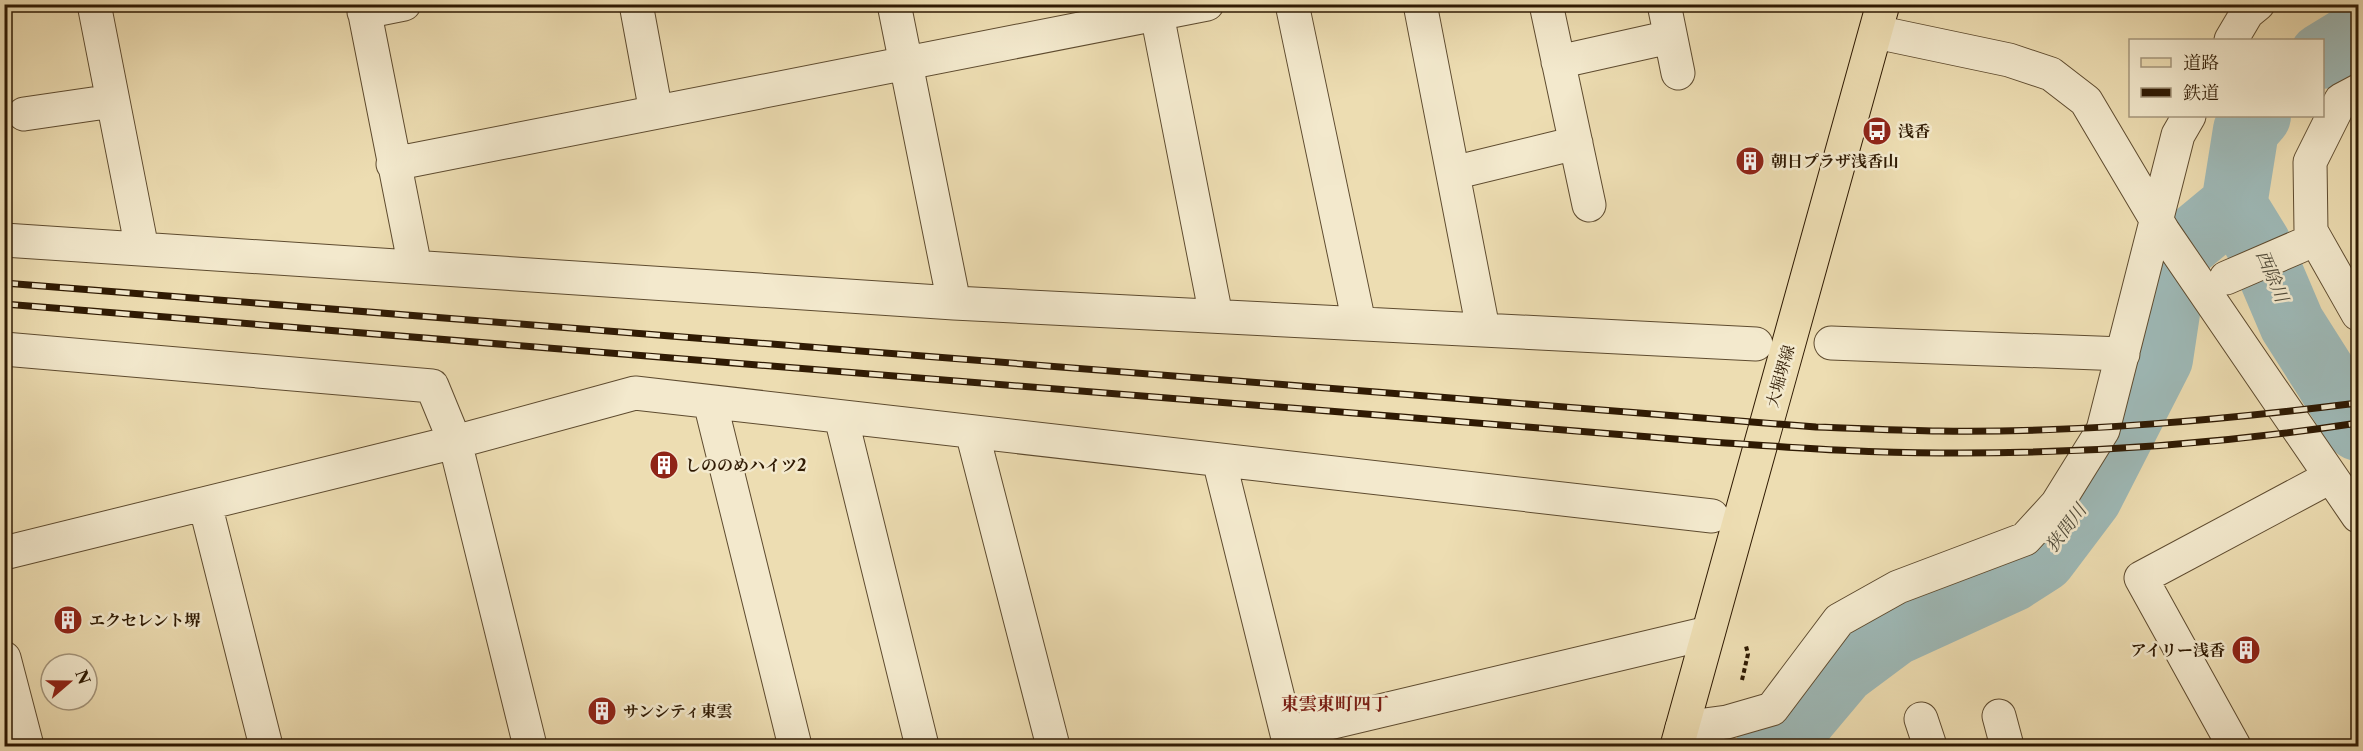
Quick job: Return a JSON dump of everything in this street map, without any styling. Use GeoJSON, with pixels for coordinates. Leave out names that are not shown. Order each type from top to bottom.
{"type":"FeatureCollection","features":[{"type":"Feature","properties":{"kind":"main road","name":"大堀堺線"},"geometry":{"type":"LineString","coordinates":[[1680,737],[1880,18]]}},
{"type":"Feature","properties":{"kind":"street"},"geometry":{"type":"LineString","coordinates":[[94,4],[142,249]]}},
{"type":"Feature","properties":{"kind":"street"},"geometry":{"type":"LineString","coordinates":[[404,4],[364,8],[415,267]]}},
{"type":"Feature","properties":{"kind":"street"},"geometry":{"type":"LineString","coordinates":[[636,4],[656,112]]}},
{"type":"Feature","properties":{"kind":"street"},"geometry":{"type":"LineString","coordinates":[[894,4],[954,303]]}},
{"type":"Feature","properties":{"kind":"street"},"geometry":{"type":"LineString","coordinates":[[393,164],[905,63],[1156,9],[1207,4]]}},
{"type":"Feature","properties":{"kind":"street"},"geometry":{"type":"LineString","coordinates":[[1292,4],[1359,323]]}},
{"type":"Feature","properties":{"kind":"street"},"geometry":{"type":"LineString","coordinates":[[1420,4],[1483,329]]}},
{"type":"Feature","properties":{"kind":"street"},"geometry":{"type":"LineString","coordinates":[[1546,4],[1589,205]]}},
{"type":"Feature","properties":{"kind":"street"},"geometry":{"type":"LineString","coordinates":[[1664,4],[1678,73]]}},
{"type":"Feature","properties":{"kind":"street"},"geometry":{"type":"LineString","coordinates":[[2232,39],[2247,13],[2258,4]]}},
{"type":"Feature","properties":{"kind":"street"},"geometry":{"type":"LineString","coordinates":[[1156,9],[1216,316]]}},
{"type":"Feature","properties":{"kind":"street"},"geometry":{"type":"LineString","coordinates":[[1880,18],[2051,74],[2086,101],[2159,225],[2358,516]]}},
{"type":"Feature","properties":{"kind":"street"},"geometry":{"type":"LineString","coordinates":[[1558,62],[1670,37]]}},
{"type":"Feature","properties":{"kind":"street"},"geometry":{"type":"LineString","coordinates":[[2358,91],[2341,100],[2310,162],[2311,231],[2358,314]]}},
{"type":"Feature","properties":{"kind":"street"},"geometry":{"type":"LineString","coordinates":[[24,114],[113,101]]}},
{"type":"Feature","properties":{"kind":"street"},"geometry":{"type":"LineString","coordinates":[[1680,737],[1772,709],[1839,620],[1898,587],[2025,539],[2057,504],[2103,430],[2159,225],[2178,135],[2187,117]]}},
{"type":"Feature","properties":{"kind":"street"},"geometry":{"type":"LineString","coordinates":[[1453,173],[1576,142]]}},
{"type":"Feature","properties":{"kind":"street"},"geometry":{"type":"LineString","coordinates":[[4,240],[954,303],[1756,344]]}},
{"type":"Feature","properties":{"kind":"street"},"geometry":{"type":"LineString","coordinates":[[2226,278],[2301,246]]}},
{"type":"Feature","properties":{"kind":"street"},"geometry":{"type":"LineString","coordinates":[[1831,343],[2123,354]]}},
{"type":"Feature","properties":{"kind":"street"},"geometry":{"type":"LineString","coordinates":[[4,349],[432,386],[455,442],[530,747]]}},
{"type":"Feature","properties":{"kind":"street"},"geometry":{"type":"LineString","coordinates":[[4,553],[455,442],[635,393],[1712,516]]}},
{"type":"Feature","properties":{"kind":"street"},"geometry":{"type":"LineString","coordinates":[[710,402],[795,747]]}},
{"type":"Feature","properties":{"kind":"street"},"geometry":{"type":"LineString","coordinates":[[841,417],[922,747]]}},
{"type":"Feature","properties":{"kind":"street"},"geometry":{"type":"LineString","coordinates":[[972,432],[1053,747]]}},
{"type":"Feature","properties":{"kind":"street"},"geometry":{"type":"LineString","coordinates":[[1219,460],[1288,740],[1708,633]]}},
{"type":"Feature","properties":{"kind":"street"},"geometry":{"type":"LineString","coordinates":[[2234,747],[2141,578],[2330,477]]}},
{"type":"Feature","properties":{"kind":"street"},"geometry":{"type":"LineString","coordinates":[[205,504],[266,747]]}},
{"type":"Feature","properties":{"kind":"street"},"geometry":{"type":"LineString","coordinates":[[4,658],[27,747]]}},
{"type":"Feature","properties":{"kind":"path"},"geometry":{"type":"LineString","coordinates":[[1740,688],[1748,654],[1746,646]]}},
{"type":"Feature","properties":{"kind":"waterway","name":"西除川"},"geometry":{"type":"LineString","coordinates":[[2324,55],[2358,34]]}},
{"type":"Feature","properties":{"kind":"waterway","name":"西除川"},"geometry":{"type":"LineString","coordinates":[[2257,117],[2246,130],[2234,205],[2258,244],[2292,324],[2358,428]]}},
{"type":"Feature","properties":{"kind":"waterway","name":"狭間川"},"geometry":{"type":"LineString","coordinates":[[1769,746],[1790,734],[1843,671],[1894,633],[2012,579],[2043,559],[2089,498],[2160,359],[2176,253],[2234,205]]}},
{"type":"Feature","properties":{"kind":"railway"},"geometry":{"type":"LineString","coordinates":[[4,283],[1816,427],[1924,431],[2097,428],[2202,420],[2358,403]]}},
{"type":"Feature","properties":{"kind":"railway"},"geometry":{"type":"LineString","coordinates":[[4,304],[1712,442],[1854,451],[2045,452],[2202,442],[2358,423]]}},
{"type":"Feature","properties":{"kind":"place","name":"浅香"},"geometry":{"type":"Point","coordinates":[1877,131]}},
{"type":"Feature","properties":{"kind":"place","name":"朝日プラザ浅香山"},"geometry":{"type":"Point","coordinates":[1750,161]}},
{"type":"Feature","properties":{"kind":"place","name":"しののめハイツ2"},"geometry":{"type":"Point","coordinates":[664,465]}},
{"type":"Feature","properties":{"kind":"place","name":"エクセレント堺"},"geometry":{"type":"Point","coordinates":[68,620]}},
{"type":"Feature","properties":{"kind":"place","name":"アイリー浅香"},"geometry":{"type":"Point","coordinates":[2246,650]}},
{"type":"Feature","properties":{"kind":"place","name":"サンシティ東雲"},"geometry":{"type":"Point","coordinates":[602,711]}},
{"type":"Feature","properties":{"kind":"district","name":"東雲東町四丁"},"geometry":{"type":"Point","coordinates":[1335,704]}}]}
